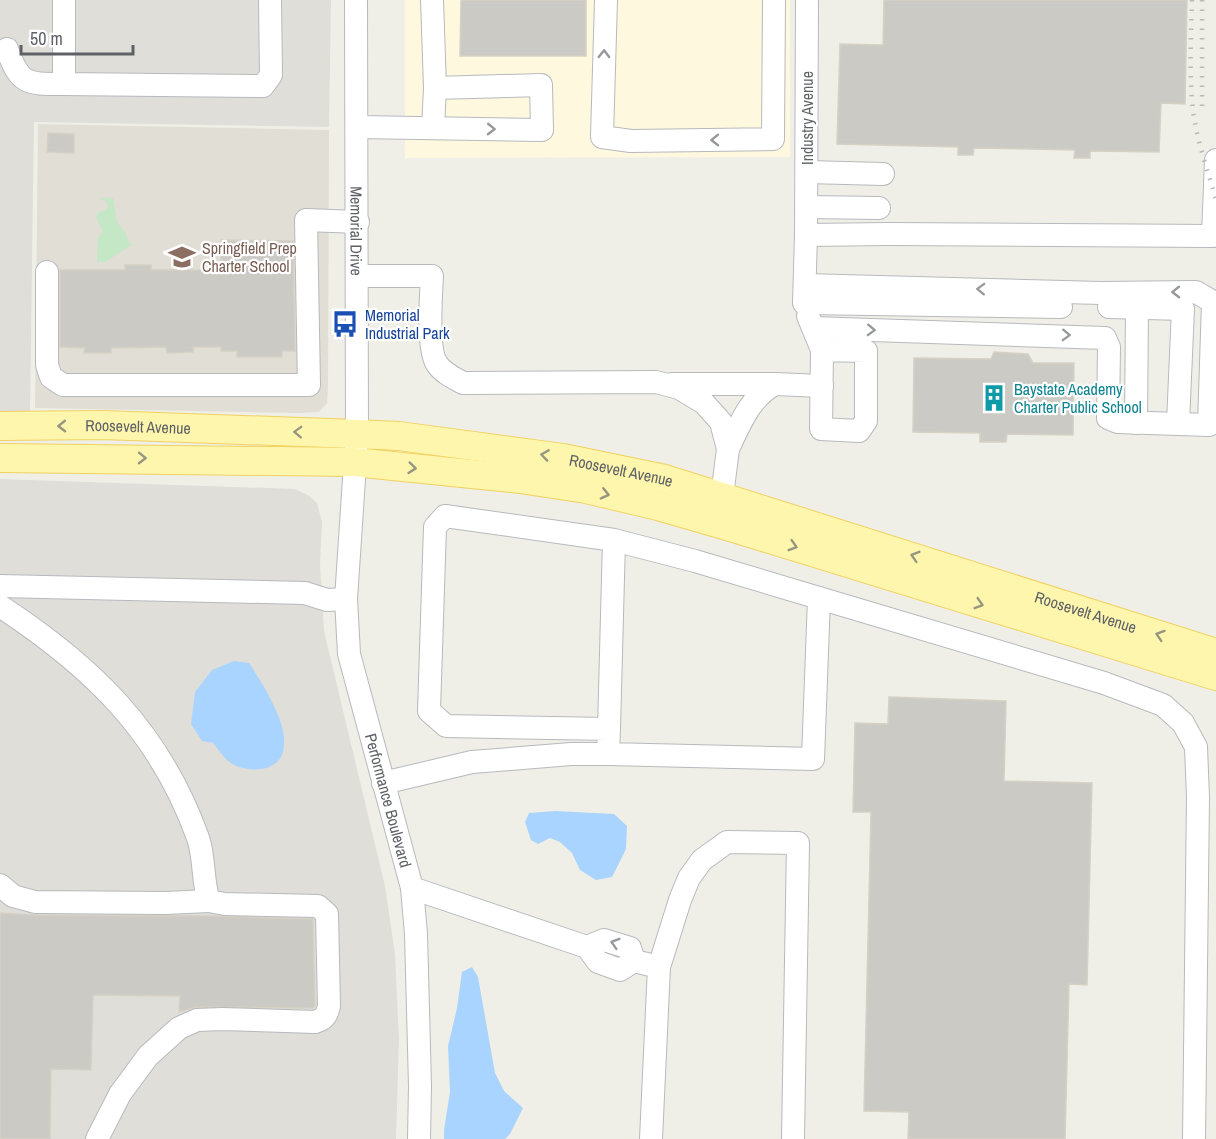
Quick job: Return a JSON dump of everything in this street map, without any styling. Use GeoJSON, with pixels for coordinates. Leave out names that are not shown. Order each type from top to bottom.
{"type":"FeatureCollection","features":[{"type":"Feature","properties":{"kind":"main road","name":"Roosevelt Avenue"},"geometry":{"type":"LineString","coordinates":[[0,426],[103,425],[399,436],[563,458],[665,479],[722,496],[1216,653]]}},
{"type":"Feature","properties":{"kind":"main road","name":"Roosevelt Avenue"},"geometry":{"type":"LineString","coordinates":[[0,458],[354,462],[520,479],[586,489],[658,506],[1216,676]]}},
{"type":"Feature","properties":{"kind":"street"},"geometry":{"type":"LineString","coordinates":[[64,0],[64,84]]}},
{"type":"Feature","properties":{"kind":"street"},"geometry":{"type":"LineString","coordinates":[[7,49],[14,69],[25,80],[39,84],[262,86],[271,75],[270,0]]}},
{"type":"Feature","properties":{"kind":"street","name":"Memorial Drive"},"geometry":{"type":"LineString","coordinates":[[354,462],[357,434],[358,222],[356,0]]}},
{"type":"Feature","properties":{"kind":"street"},"geometry":{"type":"LineString","coordinates":[[432,0],[435,88],[433,128]]}},
{"type":"Feature","properties":{"kind":"street"},"geometry":{"type":"LineString","coordinates":[[606,0],[602,136],[631,141],[773,139],[774,0]]}},
{"type":"Feature","properties":{"kind":"street","name":"Industry Avenue"},"geometry":{"type":"LineString","coordinates":[[805,294],[807,0]]}},
{"type":"Feature","properties":{"kind":"street"},"geometry":{"type":"LineString","coordinates":[[357,127],[542,130],[541,85],[435,88]]}},
{"type":"Feature","properties":{"kind":"street"},"geometry":{"type":"LineString","coordinates":[[806,235],[1213,236],[1216,160]]}},
{"type":"Feature","properties":{"kind":"street"},"geometry":{"type":"LineString","coordinates":[[807,172],[883,174]]}},
{"type":"Feature","properties":{"kind":"street"},"geometry":{"type":"LineString","coordinates":[[807,207],[879,208]]}},
{"type":"Feature","properties":{"kind":"street"},"geometry":{"type":"LineString","coordinates":[[47,272],[47,365],[51,377],[63,385],[309,385],[306,220],[358,222]]}},
{"type":"Feature","properties":{"kind":"street"},"geometry":{"type":"LineString","coordinates":[[357,276],[432,276],[431,342],[435,363],[447,374],[464,383],[822,386]]}},
{"type":"Feature","properties":{"kind":"street"},"geometry":{"type":"LineString","coordinates":[[805,294],[1196,291],[1213,302],[1209,425],[1118,422],[1108,418],[1109,347],[1105,338],[813,328]]}},
{"type":"Feature","properties":{"kind":"street"},"geometry":{"type":"LineString","coordinates":[[805,294],[1183,309],[1178,423]]}},
{"type":"Feature","properties":{"kind":"street"},"geometry":{"type":"LineString","coordinates":[[805,294],[813,328],[822,350],[821,429],[859,431],[866,421],[866,351],[822,350]]}},
{"type":"Feature","properties":{"kind":"street"},"geometry":{"type":"LineString","coordinates":[[1136,423],[1137,308]]}},
{"type":"Feature","properties":{"kind":"street"},"geometry":{"type":"LineString","coordinates":[[662,384],[679,388],[704,404],[721,423],[728,449]]}},
{"type":"Feature","properties":{"kind":"street"},"geometry":{"type":"LineString","coordinates":[[722,496],[728,449],[745,413],[766,389],[775,384]]}},
{"type":"Feature","properties":{"kind":"street","name":"Performance Boulevard"},"geometry":{"type":"LineString","coordinates":[[354,462],[346,599],[349,654],[412,888],[416,934],[419,1139]]}},
{"type":"Feature","properties":{"kind":"street"},"geometry":{"type":"LineString","coordinates":[[609,729],[446,726],[429,711],[435,527],[445,516],[614,540],[695,561],[1104,683],[1163,705],[1183,723],[1196,747],[1198,797],[1194,1139]]}},
{"type":"Feature","properties":{"kind":"street"},"geometry":{"type":"LineString","coordinates":[[609,754],[614,540]]}},
{"type":"Feature","properties":{"kind":"street"},"geometry":{"type":"LineString","coordinates":[[0,586],[305,593],[327,600],[346,599]]}},
{"type":"Feature","properties":{"kind":"street"},"geometry":{"type":"LineString","coordinates":[[383,783],[472,762],[572,754],[813,759],[819,598]]}},
{"type":"Feature","properties":{"kind":"street"},"geometry":{"type":"LineString","coordinates":[[0,606],[96,680],[118,700],[137,724],[174,782],[187,811],[199,842],[205,890],[209,901]]}},
{"type":"Feature","properties":{"kind":"street"},"geometry":{"type":"LineString","coordinates":[[651,1139],[659,968],[689,878],[702,860],[728,842],[798,843],[793,1139]]}},
{"type":"Feature","properties":{"kind":"street"},"geometry":{"type":"LineString","coordinates":[[0,885],[13,896],[35,902],[209,901],[225,904],[298,905],[322,908],[327,914],[329,1006],[323,1019],[315,1022],[196,1020],[179,1028],[141,1065],[120,1094],[97,1139]]}},
{"type":"Feature","properties":{"kind":"street"},"geometry":{"type":"LineString","coordinates":[[412,888],[587,947],[604,940],[630,948],[634,962],[659,968]]}},
{"type":"Feature","properties":{"kind":"shaded area"},"geometry":{"type":"Polygon","coordinates":[[[0,0],[331,0],[329,127],[34,122],[30,413],[0,411],[0,0]]]}},
{"type":"Feature","properties":{"kind":"shaded area"},"geometry":{"type":"Polygon","coordinates":[[[405,0],[790,0],[790,157],[405,158],[405,0]]]}},
{"type":"Feature","properties":{"kind":"shaded area","name":"Springfield Prep Charter School"},"geometry":{"type":"Polygon","coordinates":[[[38,124],[329,130],[328,385],[327,403],[319,412],[35,408],[38,124]]]}},
{"type":"Feature","properties":{"kind":"shaded area"},"geometry":{"type":"Polygon","coordinates":[[[0,479],[295,489],[308,495],[317,503],[322,522],[320,564],[324,631],[385,886],[395,954],[399,1039],[396,1139],[0,1139],[0,479]]]}},
{"type":"Feature","properties":{"kind":"green space"},"geometry":{"type":"Polygon","coordinates":[[[98,198],[113,198],[117,222],[126,234],[129,243],[133,244],[105,262],[97,262],[98,238],[103,232],[96,217],[108,206],[106,201],[98,198]]]}},
{"type":"Feature","properties":{"kind":"water"},"geometry":{"type":"Polygon","coordinates":[[[234,661],[249,663],[271,699],[283,729],[283,752],[280,759],[267,768],[250,769],[234,765],[213,743],[202,741],[191,724],[195,692],[212,670],[234,661]]]}},
{"type":"Feature","properties":{"kind":"water"},"geometry":{"type":"Polygon","coordinates":[[[555,811],[614,814],[627,826],[626,849],[612,877],[596,880],[580,870],[572,853],[560,842],[550,838],[538,844],[531,840],[525,822],[529,813],[555,811]]]}},
{"type":"Feature","properties":{"kind":"water"},"geometry":{"type":"Polygon","coordinates":[[[472,967],[478,977],[495,1073],[504,1091],[523,1108],[510,1134],[505,1139],[444,1139],[450,1092],[448,1046],[462,972],[472,967]]]}},
{"type":"Feature","properties":{"kind":"building"},"geometry":{"type":"Polygon","coordinates":[[[461,0],[586,0],[586,56],[460,56],[461,0]]]}},
{"type":"Feature","properties":{"kind":"building"},"geometry":{"type":"Polygon","coordinates":[[[884,0],[1187,0],[1185,104],[1161,103],[1159,152],[1090,151],[1090,158],[1074,158],[1075,150],[974,148],[973,155],[958,155],[958,147],[837,144],[840,44],[883,45],[884,0]]]}},
{"type":"Feature","properties":{"kind":"building"},"geometry":{"type":"Polygon","coordinates":[[[48,133],[74,134],[74,153],[47,152],[48,133]]]}},
{"type":"Feature","properties":{"kind":"building"},"geometry":{"type":"Polygon","coordinates":[[[221,240],[293,241],[295,351],[282,351],[282,357],[237,357],[237,351],[221,351],[221,347],[193,347],[193,352],[167,353],[166,347],[111,348],[111,353],[84,353],[85,348],[60,347],[60,270],[125,270],[125,265],[151,265],[151,270],[221,270],[221,240]]]}},
{"type":"Feature","properties":{"kind":"building","name":"Baystate Academy Charter Public School"},"geometry":{"type":"Polygon","coordinates":[[[994,352],[1028,354],[1033,363],[1074,363],[1073,435],[1007,434],[1006,442],[980,442],[980,433],[913,432],[914,358],[991,359],[994,352]]]}},
{"type":"Feature","properties":{"kind":"building"},"geometry":{"type":"Polygon","coordinates":[[[889,697],[1006,701],[1004,781],[1092,783],[1087,985],[1069,984],[1065,1139],[908,1139],[909,1112],[864,1111],[871,812],[853,812],[855,723],[888,724],[889,697]]]}},
{"type":"Feature","properties":{"kind":"building"},"geometry":{"type":"Polygon","coordinates":[[[0,913],[313,919],[315,1006],[313,1008],[196,1007],[179,1012],[180,996],[93,995],[91,1070],[51,1069],[50,1139],[0,1139],[0,913]]]}},
{"type":"Feature","properties":{"kind":"railway"},"geometry":{"type":"LineString","coordinates":[[1192,0],[1193,111],[1216,200]]}},
{"type":"Feature","properties":{"kind":"railway"},"geometry":{"type":"LineString","coordinates":[[1202,0],[1202,112]]}},
{"type":"Feature","properties":{"kind":"place","name":"Springfield Prep Charter School"},"geometry":{"type":"Point","coordinates":[182,257]}},
{"type":"Feature","properties":{"kind":"place","name":"Memorial Industrial Park"},"geometry":{"type":"Point","coordinates":[345,324]}},
{"type":"Feature","properties":{"kind":"place","name":"Baystate Academy Charter Public School"},"geometry":{"type":"Point","coordinates":[994,398]}}]}
